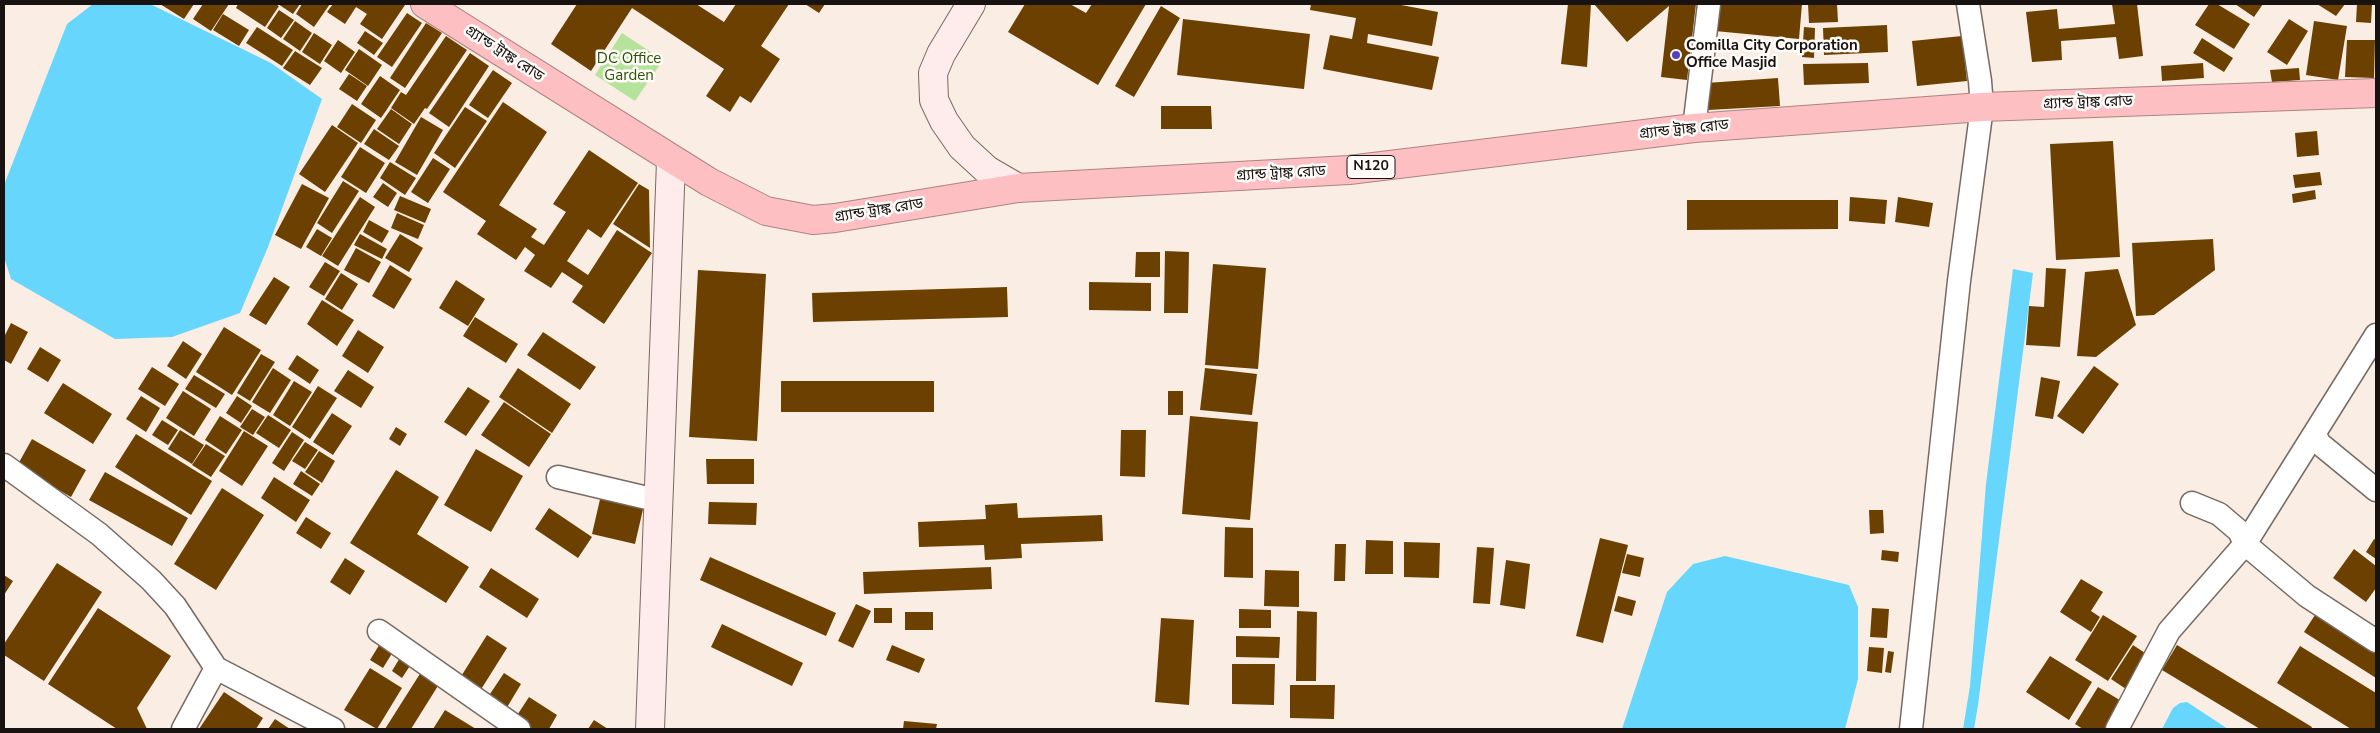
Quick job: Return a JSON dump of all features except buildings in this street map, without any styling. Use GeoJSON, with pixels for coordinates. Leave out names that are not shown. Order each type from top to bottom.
{"type":"FeatureCollection","features":[{"type":"Feature","properties":{"kind":"highway","name":"গ্র্যান্ড ট্রাঙ্ক রোড"},"geometry":{"type":"LineString","coordinates":[[425,4],[671,160],[759,208],[791,217],[813,220],[1018,188],[1349,170],[1694,128],[1982,106],[2376,92]]}},
{"type":"Feature","properties":{"kind":"street"},"geometry":{"type":"LineString","coordinates":[[971,4],[941,54],[934,73],[934,100],[944,121],[962,147],[987,170],[1018,188]]}},
{"type":"Feature","properties":{"kind":"street"},"geometry":{"type":"LineString","coordinates":[[1694,128],[1709,4]]}},
{"type":"Feature","properties":{"kind":"street"},"geometry":{"type":"LineString","coordinates":[[1911,729],[1958,291],[1982,106],[1968,4]]}},
{"type":"Feature","properties":{"kind":"street"},"geometry":{"type":"LineString","coordinates":[[650,729],[660,500],[671,160]]}},
{"type":"Feature","properties":{"kind":"street"},"geometry":{"type":"LineString","coordinates":[[2117,729],[2169,630],[2245,544],[2376,335]]}},
{"type":"Feature","properties":{"kind":"street"},"geometry":{"type":"LineString","coordinates":[[2314,434],[2320,444],[2376,490]]}},
{"type":"Feature","properties":{"kind":"street"},"geometry":{"type":"LineString","coordinates":[[4,465],[99,534],[151,580],[175,606],[216,668],[333,729]]}},
{"type":"Feature","properties":{"kind":"street"},"geometry":{"type":"LineString","coordinates":[[558,477],[660,500]]}},
{"type":"Feature","properties":{"kind":"street"},"geometry":{"type":"LineString","coordinates":[[2192,504],[2219,514],[2239,531],[2245,544],[2307,596],[2376,641]]}},
{"type":"Feature","properties":{"kind":"street"},"geometry":{"type":"LineString","coordinates":[[379,631],[519,729]]}},
{"type":"Feature","properties":{"kind":"street"},"geometry":{"type":"LineString","coordinates":[[182,729],[216,668]]}},
{"type":"Feature","properties":{"kind":"green space","name":"DC Office Garden"},"geometry":{"type":"Polygon","coordinates":[[[622,33],[663,60],[635,101],[595,75],[622,33]]]}},
{"type":"Feature","properties":{"kind":"water"},"geometry":{"type":"Polygon","coordinates":[[[93,4],[150,4],[271,63],[322,99],[268,247],[240,313],[172,337],[115,339],[11,279],[4,257],[4,185],[67,24],[93,4]]]}},
{"type":"Feature","properties":{"kind":"water"},"geometry":{"type":"Polygon","coordinates":[[[2013,269],[2033,273],[1978,705],[1974,729],[1963,729],[1970,686],[1986,484],[2013,269]]]}},
{"type":"Feature","properties":{"kind":"water"},"geometry":{"type":"Polygon","coordinates":[[[1725,556],[1849,585],[1858,607],[1858,679],[1845,729],[1622,729],[1667,592],[1693,564],[1725,556]]]}},
{"type":"Feature","properties":{"kind":"water"},"geometry":{"type":"Polygon","coordinates":[[[2187,702],[2228,729],[2162,729],[2173,708],[2180,703],[2187,702]]]}},
{"type":"Feature","properties":{"kind":"place","name":"Comilla City Corporation Office Masjid"},"geometry":{"type":"Point","coordinates":[1676,55]}}]}
